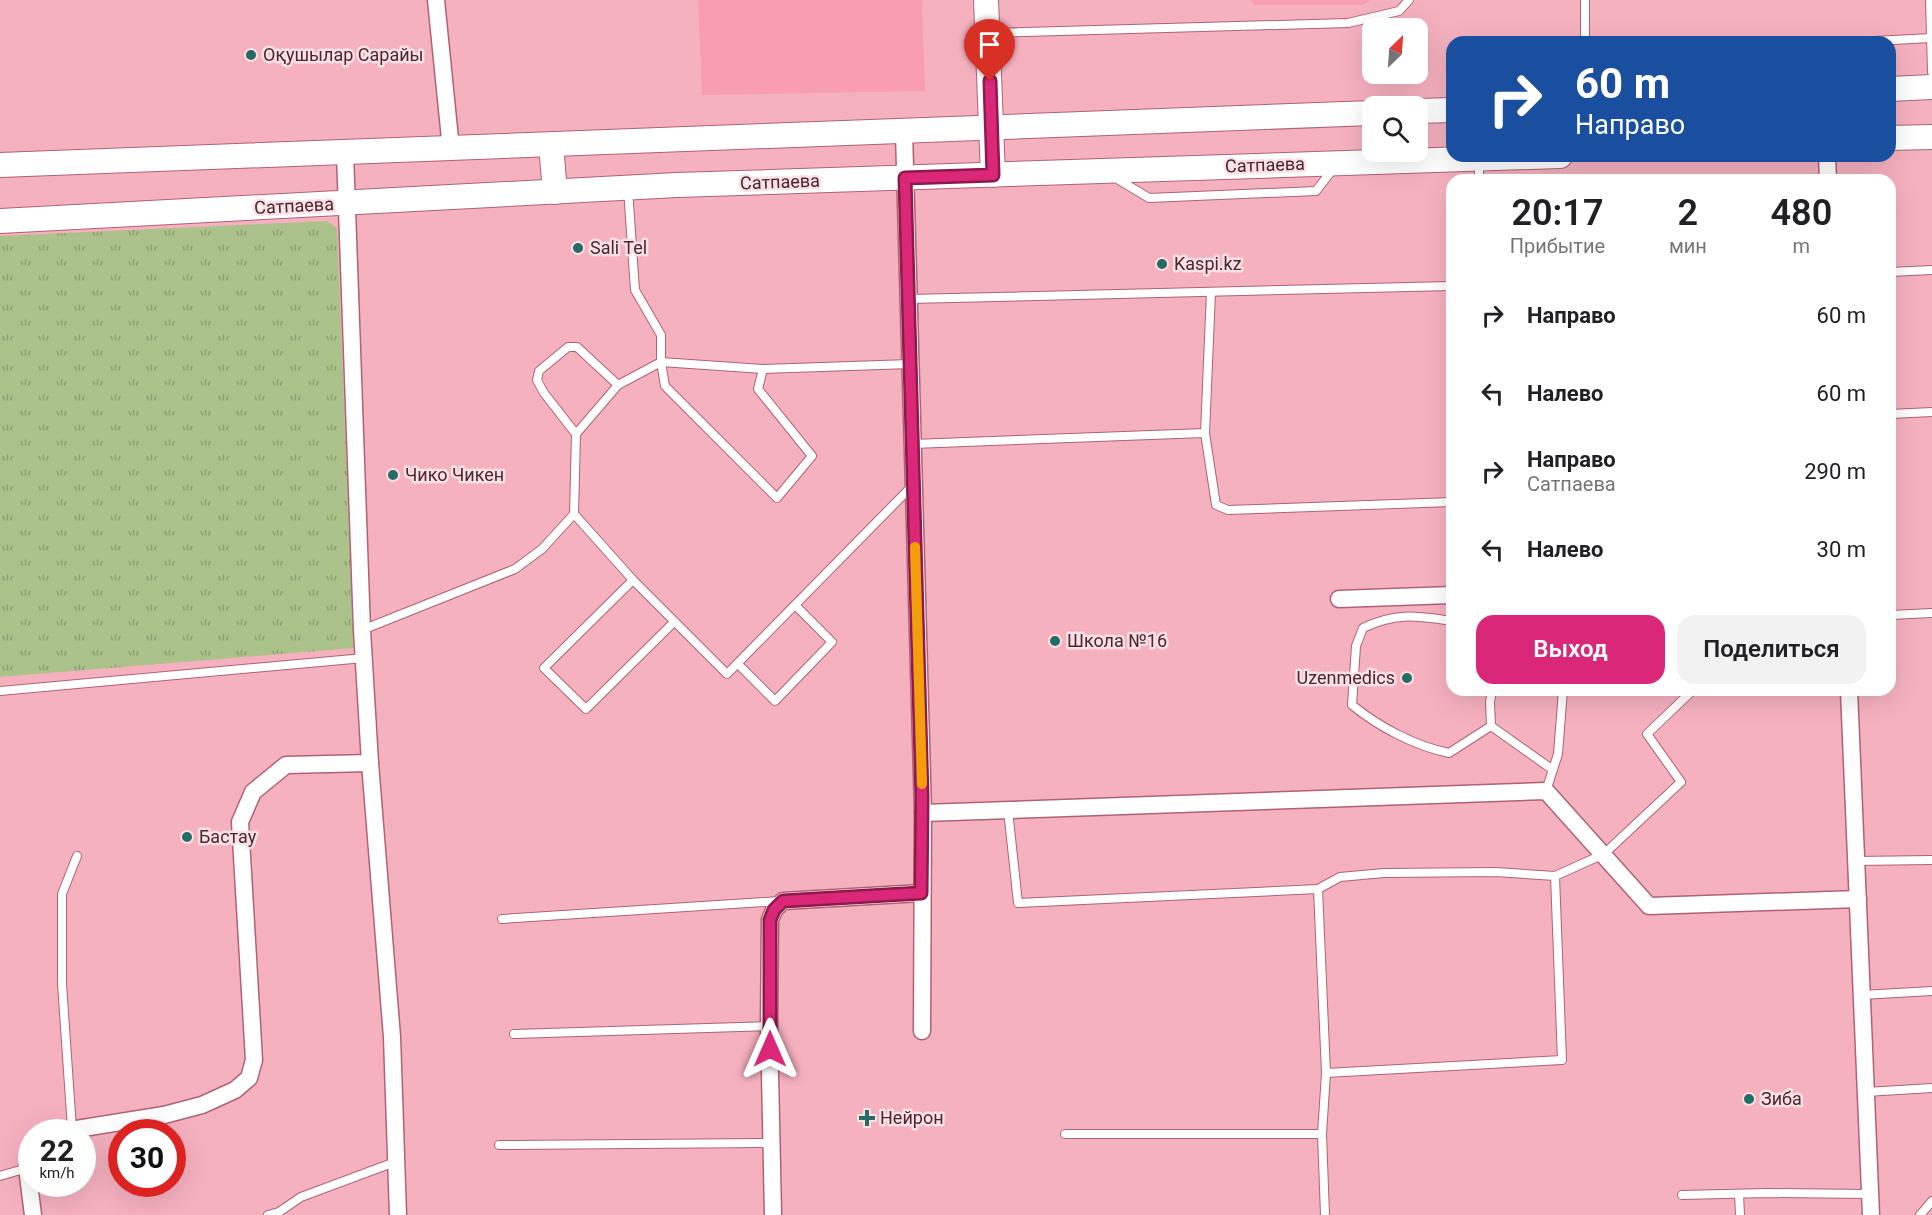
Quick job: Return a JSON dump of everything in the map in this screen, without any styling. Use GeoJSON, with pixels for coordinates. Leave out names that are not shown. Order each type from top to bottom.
{"type":"FeatureCollection","features":[{"type":"Feature","properties":{"kind":"street"},"geometry":{"type":"LineString","coordinates":[[436,0],[451,149]]}},
{"type":"Feature","properties":{"kind":"street"},"geometry":{"type":"LineString","coordinates":[[986,0],[993,175]]}},
{"type":"Feature","properties":{"kind":"street"},"geometry":{"type":"LineString","coordinates":[[1896,89],[1932,87]]}},
{"type":"Feature","properties":{"kind":"street"},"geometry":{"type":"LineString","coordinates":[[1428,111],[1446,110]]}},
{"type":"Feature","properties":{"kind":"street"},"geometry":{"type":"LineString","coordinates":[[0,165],[1362,113]]}},
{"type":"Feature","properties":{"kind":"street"},"geometry":{"type":"LineString","coordinates":[[904,132],[923,813],[922,1031]]}},
{"type":"Feature","properties":{"kind":"street"},"geometry":{"type":"LineString","coordinates":[[1896,138],[1932,137]]}},
{"type":"Feature","properties":{"kind":"street"},"geometry":{"type":"LineString","coordinates":[[551,145],[555,192]]}},
{"type":"Feature","properties":{"kind":"street"},"geometry":{"type":"LineString","coordinates":[[345,153],[362,630],[392,1037],[398,1215]]}},
{"type":"Feature","properties":{"kind":"street","name":"Сатпаева"},"geometry":{"type":"LineString","coordinates":[[0,221],[628,188],[1338,163],[1479,170],[1525,162]]}},
{"type":"Feature","properties":{"kind":"street"},"geometry":{"type":"LineString","coordinates":[[1340,599],[1446,595]]}},
{"type":"Feature","properties":{"kind":"street"},"geometry":{"type":"LineString","coordinates":[[1849,696],[1871,1215]]}},
{"type":"Feature","properties":{"kind":"street"},"geometry":{"type":"LineString","coordinates":[[96,1126],[164,1115],[202,1105],[235,1090],[249,1078],[254,1060],[240,822],[253,792],[286,765],[370,763]]}},
{"type":"Feature","properties":{"kind":"street"},"geometry":{"type":"LineString","coordinates":[[923,813],[1546,790],[1649,906],[1858,899]]}},
{"type":"Feature","properties":{"kind":"street"},"geometry":{"type":"LineString","coordinates":[[773,1215],[770,920],[774,910],[783,901],[921,893]]}},
{"type":"Feature","properties":{"kind":"street"},"geometry":{"type":"LineString","coordinates":[[31,1197],[33,1215]]}},
{"type":"Feature","properties":{"kind":"lane"},"geometry":{"type":"LineString","coordinates":[[988,33],[1348,23],[1399,11],[1409,0]]}},
{"type":"Feature","properties":{"kind":"lane"},"geometry":{"type":"LineString","coordinates":[[1585,0],[1585,36]]}},
{"type":"Feature","properties":{"kind":"lane"},"geometry":{"type":"LineString","coordinates":[[1930,0],[1932,72]]}},
{"type":"Feature","properties":{"kind":"lane"},"geometry":{"type":"LineString","coordinates":[[1896,40],[1931,38]]}},
{"type":"Feature","properties":{"kind":"lane"},"geometry":{"type":"LineString","coordinates":[[628,188],[635,290],[661,335],[661,362],[665,386],[777,498],[812,456],[758,389],[763,369]]}},
{"type":"Feature","properties":{"kind":"lane"},"geometry":{"type":"LineString","coordinates":[[1896,272],[1932,270]]}},
{"type":"Feature","properties":{"kind":"lane"},"geometry":{"type":"LineString","coordinates":[[909,299],[1446,286]]}},
{"type":"Feature","properties":{"kind":"lane"},"geometry":{"type":"LineString","coordinates":[[1211,292],[1205,433],[1216,505],[1228,510],[1446,502]]}},
{"type":"Feature","properties":{"kind":"lane"},"geometry":{"type":"LineString","coordinates":[[576,434],[544,393],[537,380],[539,371],[568,347],[577,347],[618,385]]}},
{"type":"Feature","properties":{"kind":"lane"},"geometry":{"type":"LineString","coordinates":[[362,630],[515,569],[542,549],[573,514],[576,434],[618,385],[661,362],[763,369],[910,364]]}},
{"type":"Feature","properties":{"kind":"lane"},"geometry":{"type":"LineString","coordinates":[[1896,414],[1932,412]]}},
{"type":"Feature","properties":{"kind":"lane"},"geometry":{"type":"LineString","coordinates":[[913,444],[1205,433]]}},
{"type":"Feature","properties":{"kind":"lane"},"geometry":{"type":"LineString","coordinates":[[573,514],[633,580],[727,674],[914,484]]}},
{"type":"Feature","properties":{"kind":"lane"},"geometry":{"type":"LineString","coordinates":[[633,580],[544,668],[586,709],[674,622]]}},
{"type":"Feature","properties":{"kind":"lane"},"geometry":{"type":"LineString","coordinates":[[738,664],[775,701],[832,642],[795,606]]}},
{"type":"Feature","properties":{"kind":"lane"},"geometry":{"type":"LineString","coordinates":[[1896,615],[1932,614]]}},
{"type":"Feature","properties":{"kind":"lane"},"geometry":{"type":"LineString","coordinates":[[1446,620],[1417,616],[1382,618],[1363,628],[1356,646],[1352,705],[1368,718],[1430,749],[1449,753],[1491,726]]}},
{"type":"Feature","properties":{"kind":"lane"},"geometry":{"type":"LineString","coordinates":[[0,691],[364,658]]}},
{"type":"Feature","properties":{"kind":"lane"},"geometry":{"type":"LineString","coordinates":[[1491,696],[1491,726]]}},
{"type":"Feature","properties":{"kind":"lane"},"geometry":{"type":"LineString","coordinates":[[1546,790],[1558,754],[1563,696]]}},
{"type":"Feature","properties":{"kind":"lane"},"geometry":{"type":"LineString","coordinates":[[1007,809],[1018,903],[1318,889],[1340,877],[1384,873],[1496,872],[1555,876],[1604,854],[1681,782],[1647,734],[1687,696]]}},
{"type":"Feature","properties":{"kind":"lane"},"geometry":{"type":"LineString","coordinates":[[1491,726],[1553,770]]}},
{"type":"Feature","properties":{"kind":"lane"},"geometry":{"type":"LineString","coordinates":[[65,1119],[62,894],[77,856]]}},
{"type":"Feature","properties":{"kind":"lane"},"geometry":{"type":"LineString","coordinates":[[1857,861],[1932,860]]}},
{"type":"Feature","properties":{"kind":"lane"},"geometry":{"type":"LineString","coordinates":[[1326,1073],[1562,1060],[1555,876]]}},
{"type":"Feature","properties":{"kind":"lane"},"geometry":{"type":"LineString","coordinates":[[1318,889],[1326,1073],[1322,1134],[1325,1215]]}},
{"type":"Feature","properties":{"kind":"lane"},"geometry":{"type":"LineString","coordinates":[[502,919],[783,901]]}},
{"type":"Feature","properties":{"kind":"lane"},"geometry":{"type":"LineString","coordinates":[[1862,995],[1932,991]]}},
{"type":"Feature","properties":{"kind":"lane"},"geometry":{"type":"LineString","coordinates":[[514,1034],[770,1026]]}},
{"type":"Feature","properties":{"kind":"lane"},"geometry":{"type":"LineString","coordinates":[[1866,1092],[1932,1088]]}},
{"type":"Feature","properties":{"kind":"lane"},"geometry":{"type":"LineString","coordinates":[[1065,1134],[1322,1134]]}},
{"type":"Feature","properties":{"kind":"lane"},"geometry":{"type":"LineString","coordinates":[[499,1145],[771,1143]]}},
{"type":"Feature","properties":{"kind":"lane"},"geometry":{"type":"LineString","coordinates":[[268,1215],[279,1212],[301,1197],[395,1162]]}},
{"type":"Feature","properties":{"kind":"lane"},"geometry":{"type":"LineString","coordinates":[[0,1176],[18,1171]]}},
{"type":"Feature","properties":{"kind":"lane"},"geometry":{"type":"LineString","coordinates":[[1739,1194],[1740,1215]]}},
{"type":"Feature","properties":{"kind":"lane"},"geometry":{"type":"LineString","coordinates":[[1682,1195],[1870,1194]]}},
{"type":"Feature","properties":{"kind":"lane"},"geometry":{"type":"LineString","coordinates":[[1920,1215],[1932,1201]]}},
{"type":"Feature","properties":{"kind":"shaded area"},"geometry":{"type":"Polygon","coordinates":[[[698,0],[922,0],[925,91],[702,95],[698,0]]]}},
{"type":"Feature","properties":{"kind":"shaded area"},"geometry":{"type":"Polygon","coordinates":[[[1251,0],[1370,0],[1363,5],[1254,5],[1251,0]]]}},
{"type":"Feature","properties":{"kind":"green space"},"geometry":{"type":"Polygon","coordinates":[[[327,221],[337,228],[354,648],[0,677],[0,236],[327,221]]]}},
{"type":"Feature","properties":{"kind":"slow traffic"},"geometry":{"type":"LineString","coordinates":[[915,547],[922,784]]}},
{"type":"Feature","properties":{"kind":"place","name":"Оқушылар Сарайы"},"geometry":{"type":"Point","coordinates":[251,55]}},
{"type":"Feature","properties":{"kind":"place","name":"Sali Tel"},"geometry":{"type":"Point","coordinates":[578,248]}},
{"type":"Feature","properties":{"kind":"place","name":"Kaspi.kz"},"geometry":{"type":"Point","coordinates":[1162,264]}},
{"type":"Feature","properties":{"kind":"place","name":"Чико Чикен"},"geometry":{"type":"Point","coordinates":[393,475]}},
{"type":"Feature","properties":{"kind":"place","name":"Школа №16"},"geometry":{"type":"Point","coordinates":[1055,641]}},
{"type":"Feature","properties":{"kind":"place","name":"Uzenmedics"},"geometry":{"type":"Point","coordinates":[1407,678]}},
{"type":"Feature","properties":{"kind":"place","name":"Бастау"},"geometry":{"type":"Point","coordinates":[187,837]}},
{"type":"Feature","properties":{"kind":"place","name":"Зиба"},"geometry":{"type":"Point","coordinates":[1749,1099]}},
{"type":"Feature","properties":{"kind":"place","name":"Нейрон"},"geometry":{"type":"Point","coordinates":[867,1118]}},
{"type":"Feature","properties":{"kind":"route"},"geometry":{"type":"LineString","coordinates":[[770,1049],[770,920],[774,910],[783,901],[921,893],[923,813],[905,178],[993,175],[990,81]]}}]}
